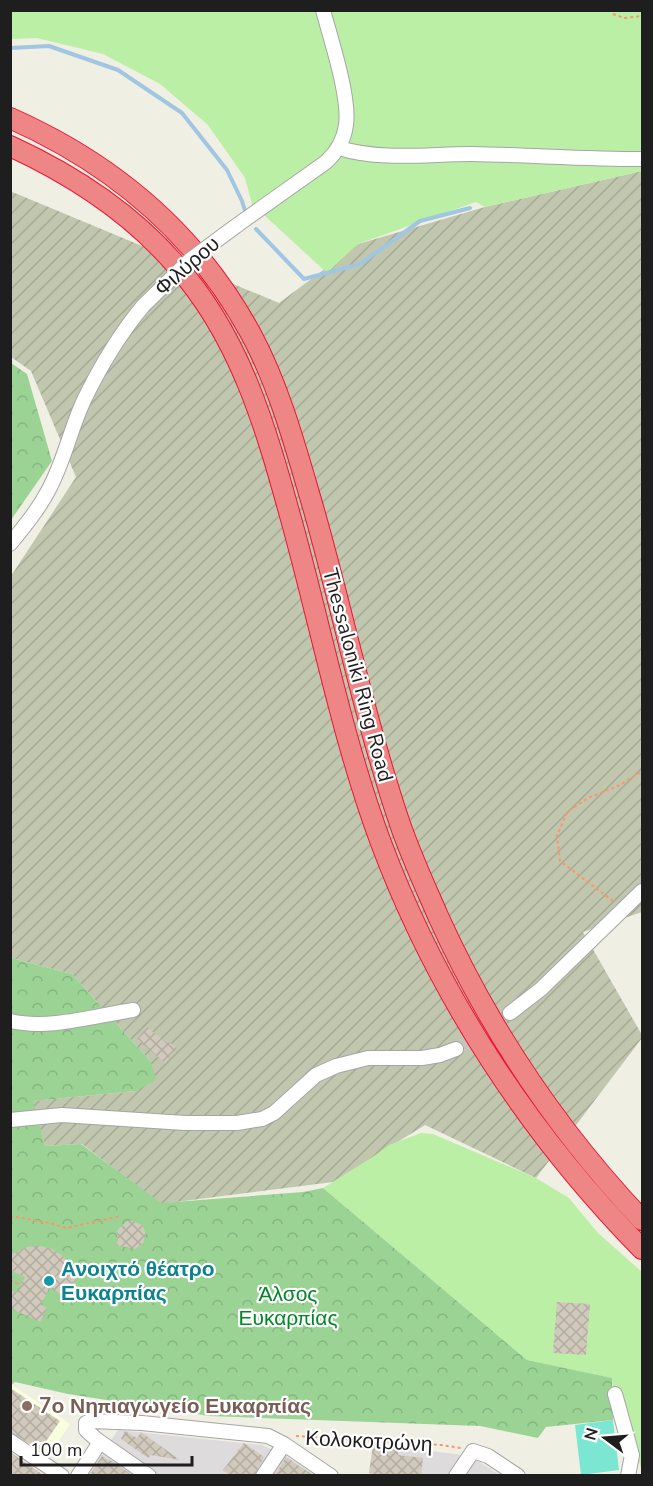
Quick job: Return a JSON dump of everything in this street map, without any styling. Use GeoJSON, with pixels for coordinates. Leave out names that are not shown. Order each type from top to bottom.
{"type":"FeatureCollection","features":[{"type":"Feature","properties":{"kind":"highway","name":"Thessaloniki Ring Road"},"geometry":{"type":"LineString","coordinates":[[10,118],[81,154],[138,195],[198,257],[233,305],[250,334],[266,367],[292,436],[323,543],[381,763],[401,826],[423,883],[463,969],[511,1054],[581,1151],[642,1220]]}},
{"type":"Feature","properties":{"kind":"highway","name":"Thessaloniki Ring Road"},"geometry":{"type":"LineString","coordinates":[[10,146],[78,182],[127,216],[179,268],[210,310],[226,337],[252,392],[263,422],[370,813],[414,925],[454,1001],[512,1092],[565,1164],[642,1250]]}},
{"type":"Feature","properties":{"kind":"street"},"geometry":{"type":"LineString","coordinates":[[323,10],[346,111],[346,125],[339,148],[357,154],[377,155],[473,154],[642,159]]}},
{"type":"Feature","properties":{"kind":"street","name":"Φιλύρου"},"geometry":{"type":"LineString","coordinates":[[10,544],[47,493],[93,382],[119,338],[143,306],[190,260],[321,166],[339,148]]}},
{"type":"Feature","properties":{"kind":"street"},"geometry":{"type":"LineString","coordinates":[[510,1013],[542,989],[642,891]]}},
{"type":"Feature","properties":{"kind":"street"},"geometry":{"type":"LineString","coordinates":[[10,1022],[66,1021],[133,1010]]}},
{"type":"Feature","properties":{"kind":"street"},"geometry":{"type":"LineString","coordinates":[[10,1120],[63,1115],[185,1123],[237,1123],[262,1119],[274,1113],[316,1075],[336,1066],[368,1058],[423,1058],[456,1049]]}},
{"type":"Feature","properties":{"kind":"street"},"geometry":{"type":"LineString","coordinates":[[615,1394],[632,1455],[628,1476]]}},
{"type":"Feature","properties":{"kind":"street","name":"Κολοκοτρώνη"},"geometry":{"type":"LineString","coordinates":[[100,1443],[86,1430],[85,1426],[90,1421],[134,1422],[252,1434],[272,1438],[284,1444]]}},
{"type":"Feature","properties":{"kind":"street"},"geometry":{"type":"LineString","coordinates":[[10,1441],[62,1476]]}},
{"type":"Feature","properties":{"kind":"street"},"geometry":{"type":"LineString","coordinates":[[78,1476],[100,1443],[149,1476]]}},
{"type":"Feature","properties":{"kind":"street"},"geometry":{"type":"LineString","coordinates":[[263,1476],[284,1444],[331,1476]]}},
{"type":"Feature","properties":{"kind":"street"},"geometry":{"type":"LineString","coordinates":[[456,1476],[472,1452],[488,1456],[518,1476]]}},
{"type":"Feature","properties":{"kind":"path"},"geometry":{"type":"LineString","coordinates":[[613,14],[624,18],[642,16]]}},
{"type":"Feature","properties":{"kind":"path"},"geometry":{"type":"LineString","coordinates":[[624,908],[560,861],[557,836],[567,812],[588,798],[620,785],[642,771]]}},
{"type":"Feature","properties":{"kind":"path"},"geometry":{"type":"LineString","coordinates":[[10,1216],[66,1228],[121,1216]]}},
{"type":"Feature","properties":{"kind":"path"},"geometry":{"type":"LineString","coordinates":[[10,1280],[21,1285]]}},
{"type":"Feature","properties":{"kind":"path","name":"Κολοκοτρώνη"},"geometry":{"type":"LineString","coordinates":[[284,1444],[296,1436],[441,1445],[472,1452]]}},
{"type":"Feature","properties":{"kind":"shaded area"},"geometry":{"type":"Polygon","coordinates":[[[642,171],[642,912],[583,932],[642,1038],[536,1178],[425,1125],[333,1182],[160,1204],[82,1144],[45,1146],[32,1101],[136,1091],[151,1062],[72,974],[11,958],[11,576],[76,477],[31,371],[11,357],[10,191],[279,303],[358,244],[485,207],[642,171]]]}},
{"type":"Feature","properties":{"kind":"shaded area","name":"7ο Νηπιαγωγείο Ευκαρπίας"},"geometry":{"type":"Polygon","coordinates":[[[12,1385],[70,1424],[45,1462],[11,1438],[10,1388],[12,1385]]]}},
{"type":"Feature","properties":{"kind":"shaded area"},"geometry":{"type":"Polygon","coordinates":[[[613,1420],[619,1470],[581,1475],[575,1425],[613,1420]]]}},
{"type":"Feature","properties":{"kind":"shaded area"},"geometry":{"type":"Polygon","coordinates":[[[118,1430],[262,1445],[283,1454],[316,1475],[87,1476],[118,1430]]]}},
{"type":"Feature","properties":{"kind":"shaded area"},"geometry":{"type":"Polygon","coordinates":[[[373,1445],[457,1454],[473,1458],[500,1475],[369,1476],[373,1445]]]}},
{"type":"Feature","properties":{"kind":"green space"},"geometry":{"type":"Polygon","coordinates":[[[10,11],[642,11],[642,171],[485,207],[476,202],[358,244],[327,273],[252,204],[245,178],[208,125],[160,84],[103,54],[37,38],[11,39],[10,11]]]}},
{"type":"Feature","properties":{"kind":"green space"},"geometry":{"type":"Polygon","coordinates":[[[11,363],[27,374],[52,461],[11,520],[11,363]]]}},
{"type":"Feature","properties":{"kind":"green space","name":"Άλσος Ευκαρπίας"},"geometry":{"type":"Polygon","coordinates":[[[11,958],[72,974],[151,1062],[156,1080],[136,1091],[33,1101],[45,1146],[81,1144],[161,1203],[303,1192],[323,1188],[527,1360],[612,1378],[613,1420],[546,1427],[538,1438],[480,1426],[209,1416],[68,1394],[15,1382],[11,1385],[11,958]]]}},
{"type":"Feature","properties":{"kind":"green space"},"geometry":{"type":"Polygon","coordinates":[[[421,1133],[433,1134],[536,1178],[569,1198],[598,1233],[642,1272],[642,1470],[611,1378],[527,1360],[323,1188],[389,1145],[421,1133]]]}},
{"type":"Feature","properties":{"kind":"building"},"geometry":{"type":"Polygon","coordinates":[[[147,1027],[177,1048],[165,1063],[137,1039],[147,1027]]]}},
{"type":"Feature","properties":{"kind":"building"},"geometry":{"type":"Polygon","coordinates":[[[129,1220],[142,1225],[146,1234],[143,1243],[135,1249],[115,1245],[118,1241],[119,1228],[129,1220]]]}},
{"type":"Feature","properties":{"kind":"building","name":"Ανοιχτό θέατρο Ευκαρπίας"},"geometry":{"type":"Polygon","coordinates":[[[40,1246],[52,1249],[64,1257],[74,1273],[75,1286],[71,1299],[49,1288],[41,1305],[47,1308],[40,1322],[10,1308],[10,1290],[17,1293],[25,1277],[10,1270],[10,1255],[27,1247],[40,1246]]]}},
{"type":"Feature","properties":{"kind":"building"},"geometry":{"type":"Polygon","coordinates":[[[557,1302],[590,1304],[586,1355],[553,1353],[557,1302]]]}},
{"type":"Feature","properties":{"kind":"building","name":"7ο Νηπιαγωγείο Ευκαρπίας"},"geometry":{"type":"Polygon","coordinates":[[[10,1388],[60,1421],[40,1450],[10,1432],[10,1388]]]}},
{"type":"Feature","properties":{"kind":"building"},"geometry":{"type":"Polygon","coordinates":[[[125,1431],[137,1438],[141,1432],[180,1460],[151,1455],[148,1458],[121,1439],[125,1431]]]}},
{"type":"Feature","properties":{"kind":"building"},"geometry":{"type":"Polygon","coordinates":[[[244,1443],[264,1457],[254,1476],[231,1476],[223,1470],[244,1443]]]}},
{"type":"Feature","properties":{"kind":"building"},"geometry":{"type":"Polygon","coordinates":[[[373,1445],[399,1448],[398,1455],[423,1458],[421,1476],[389,1476],[369,1473],[373,1445]]]}},
{"type":"Feature","properties":{"kind":"building"},"geometry":{"type":"Polygon","coordinates":[[[10,1452],[45,1476],[10,1476],[10,1452]]]}},
{"type":"Feature","properties":{"kind":"building"},"geometry":{"type":"Polygon","coordinates":[[[102,1456],[118,1465],[133,1476],[89,1476],[102,1456]]]}},
{"type":"Feature","properties":{"kind":"building"},"geometry":{"type":"Polygon","coordinates":[[[286,1457],[314,1476],[275,1475],[286,1457]]]}},
{"type":"Feature","properties":{"kind":"waterway"},"geometry":{"type":"LineString","coordinates":[[10,48],[49,46],[118,70],[182,113],[227,170],[246,214]]}},
{"type":"Feature","properties":{"kind":"waterway"},"geometry":{"type":"LineString","coordinates":[[256,229],[304,279],[360,264],[420,221],[470,208]]}},
{"type":"Feature","properties":{"kind":"tunnel"},"geometry":{"type":"LineString","coordinates":[[456,1049],[510,1013]]}},
{"type":"Feature","properties":{"kind":"place","name":"Ανοιχτό θέατρο Ευκαρπίας"},"geometry":{"type":"Point","coordinates":[49,1281]}},
{"type":"Feature","properties":{"kind":"place","name":"7ο Νηπιαγωγείο Ευκαρπίας"},"geometry":{"type":"Point","coordinates":[27,1406]}}]}
